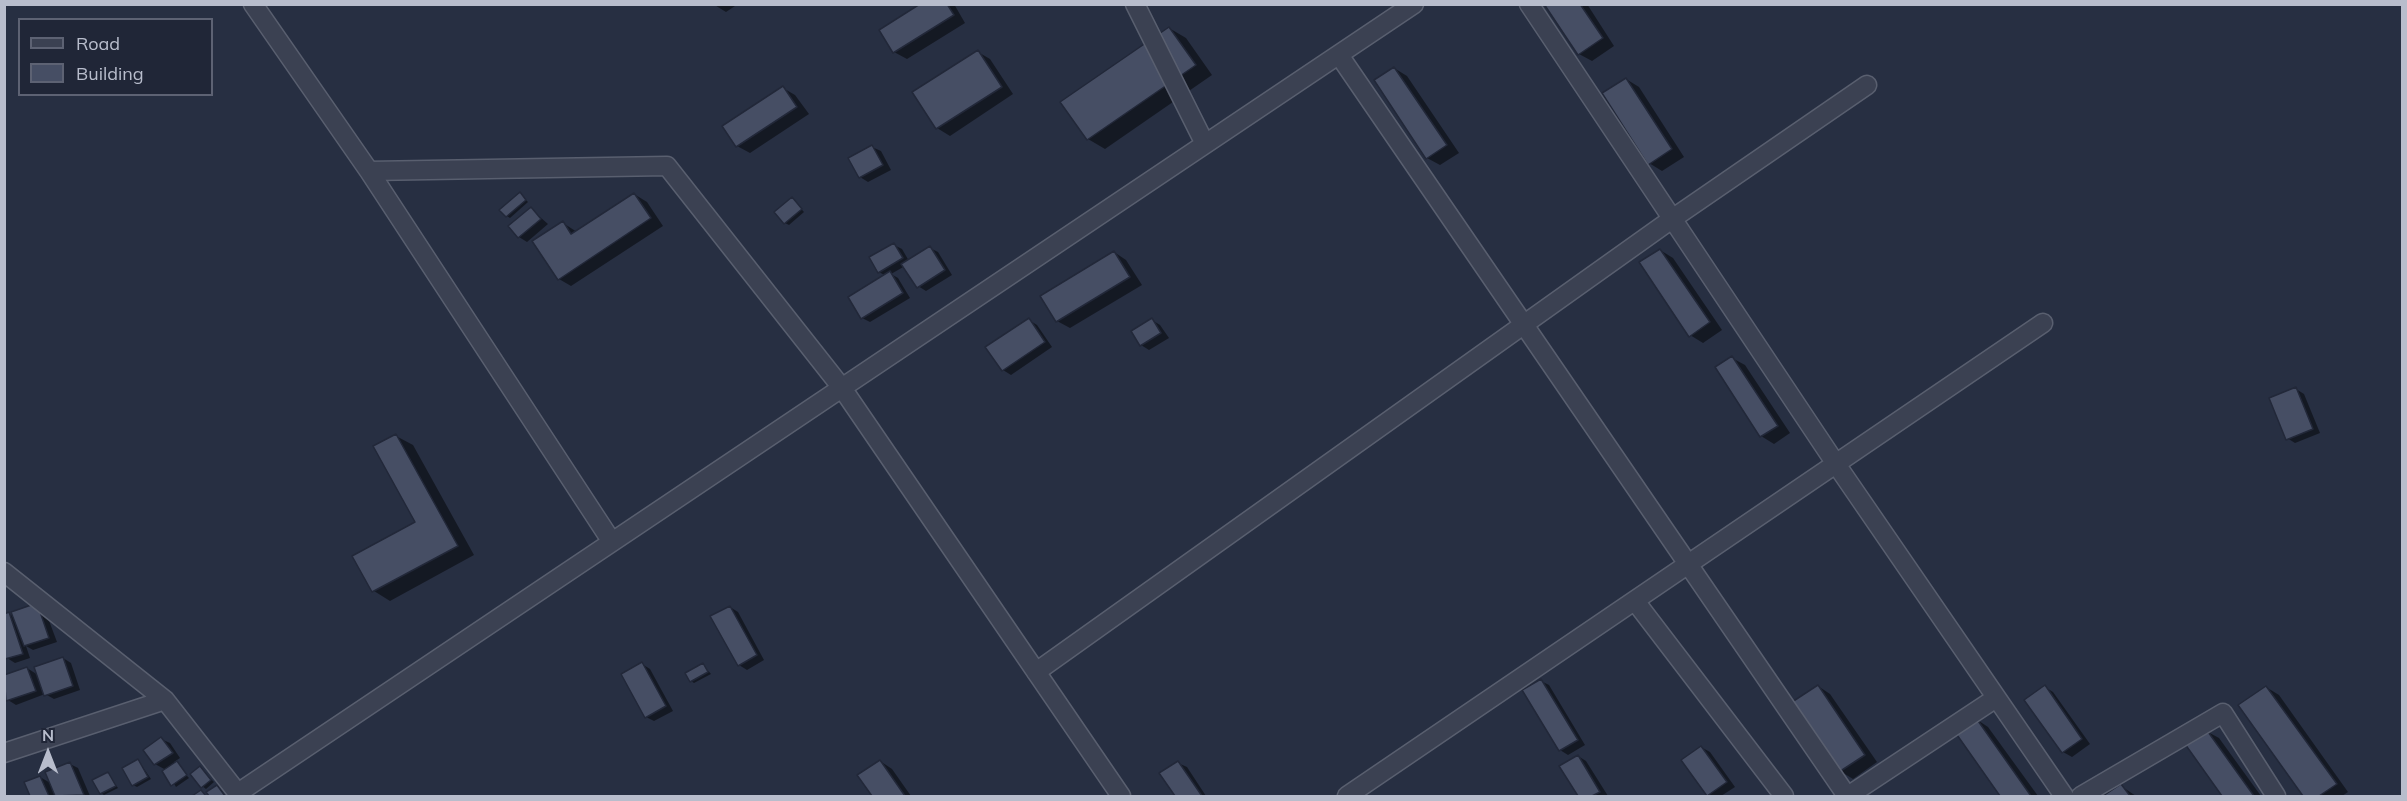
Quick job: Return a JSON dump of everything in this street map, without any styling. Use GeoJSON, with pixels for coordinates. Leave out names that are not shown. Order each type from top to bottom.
{"type":"FeatureCollection","features":[{"type":"Feature","properties":{"kind":"street"},"geometry":{"type":"LineString","coordinates":[[253,4],[369,171],[612,542]]}},
{"type":"Feature","properties":{"kind":"street"},"geometry":{"type":"LineString","coordinates":[[1135,4],[1205,144]]}},
{"type":"Feature","properties":{"kind":"street"},"geometry":{"type":"LineString","coordinates":[[6,575],[165,700],[239,795],[1414,4]]}},
{"type":"Feature","properties":{"kind":"street"},"geometry":{"type":"LineString","coordinates":[[1528,4],[1836,464],[2064,796]]}},
{"type":"Feature","properties":{"kind":"street"},"geometry":{"type":"LineString","coordinates":[[1339,55],[1847,796],[1996,698]]}},
{"type":"Feature","properties":{"kind":"street"},"geometry":{"type":"LineString","coordinates":[[1036,672],[1672,219],[1868,85]]}},
{"type":"Feature","properties":{"kind":"street"},"geometry":{"type":"LineString","coordinates":[[369,171],[667,166],[842,388],[1121,796]]}},
{"type":"Feature","properties":{"kind":"street"},"geometry":{"type":"LineString","coordinates":[[1347,796],[2043,323]]}},
{"type":"Feature","properties":{"kind":"street"},"geometry":{"type":"LineString","coordinates":[[1635,601],[1784,796]]}},
{"type":"Feature","properties":{"kind":"street"},"geometry":{"type":"LineString","coordinates":[[4,753],[165,700]]}},
{"type":"Feature","properties":{"kind":"street"},"geometry":{"type":"LineString","coordinates":[[2081,796],[2223,712],[2276,796]]}},
{"type":"Feature","properties":{"kind":"building"},"geometry":{"type":"Polygon","coordinates":[[[920,4],[947,4],[954,15],[893,53],[879,30],[920,4]]]}},
{"type":"Feature","properties":{"kind":"building"},"geometry":{"type":"Polygon","coordinates":[[[1544,4],[1580,4],[1603,38],[1578,55],[1544,4]]]}},
{"type":"Feature","properties":{"kind":"building"},"geometry":{"type":"Polygon","coordinates":[[[1169,27],[1196,65],[1087,140],[1060,102],[1169,27]]]}},
{"type":"Feature","properties":{"kind":"building"},"geometry":{"type":"Polygon","coordinates":[[[978,50],[1002,87],[936,129],[912,92],[978,50]]]}},
{"type":"Feature","properties":{"kind":"building"},"geometry":{"type":"Polygon","coordinates":[[[1394,67],[1447,145],[1426,159],[1374,80],[1394,67]]]}},
{"type":"Feature","properties":{"kind":"building"},"geometry":{"type":"Polygon","coordinates":[[[1626,78],[1672,149],[1648,165],[1602,93],[1626,78]]]}},
{"type":"Feature","properties":{"kind":"building"},"geometry":{"type":"Polygon","coordinates":[[[783,86],[797,107],[736,147],[722,126],[783,86]]]}},
{"type":"Feature","properties":{"kind":"building"},"geometry":{"type":"Polygon","coordinates":[[[872,145],[883,165],[859,178],[848,158],[872,145]]]}},
{"type":"Feature","properties":{"kind":"building"},"geometry":{"type":"Polygon","coordinates":[[[520,192],[526,200],[506,217],[499,210],[520,192]]]}},
{"type":"Feature","properties":{"kind":"building"},"geometry":{"type":"Polygon","coordinates":[[[634,193],[651,218],[558,280],[532,241],[563,221],[571,234],[634,193]]]}},
{"type":"Feature","properties":{"kind":"building"},"geometry":{"type":"Polygon","coordinates":[[[792,197],[802,209],[784,224],[774,212],[792,197]]]}},
{"type":"Feature","properties":{"kind":"building"},"geometry":{"type":"Polygon","coordinates":[[[531,207],[541,219],[518,238],[508,226],[531,207]]]}},
{"type":"Feature","properties":{"kind":"building"},"geometry":{"type":"Polygon","coordinates":[[[894,243],[903,258],[878,273],[869,257],[894,243]]]}},
{"type":"Feature","properties":{"kind":"building"},"geometry":{"type":"Polygon","coordinates":[[[930,246],[945,270],[917,288],[901,264],[930,246]]]}},
{"type":"Feature","properties":{"kind":"building"},"geometry":{"type":"Polygon","coordinates":[[[1660,249],[1710,322],[1689,337],[1639,262],[1660,249]]]}},
{"type":"Feature","properties":{"kind":"building"},"geometry":{"type":"Polygon","coordinates":[[[1114,251],[1130,277],[1056,322],[1040,296],[1114,251]]]}},
{"type":"Feature","properties":{"kind":"building"},"geometry":{"type":"Polygon","coordinates":[[[890,271],[903,293],[861,319],[848,297],[890,271]]]}},
{"type":"Feature","properties":{"kind":"building"},"geometry":{"type":"Polygon","coordinates":[[[1029,318],[1045,342],[1002,371],[985,347],[1029,318]]]}},
{"type":"Feature","properties":{"kind":"building"},"geometry":{"type":"Polygon","coordinates":[[[1152,318],[1161,333],[1140,346],[1131,331],[1152,318]]]}},
{"type":"Feature","properties":{"kind":"building"},"geometry":{"type":"Polygon","coordinates":[[[1732,356],[1778,426],[1760,437],[1715,367],[1732,356]]]}},
{"type":"Feature","properties":{"kind":"building"},"geometry":{"type":"Polygon","coordinates":[[[2296,387],[2313,429],[2286,440],[2269,398],[2296,387]]]}},
{"type":"Feature","properties":{"kind":"building"},"geometry":{"type":"Polygon","coordinates":[[[396,434],[458,546],[372,592],[352,556],[415,522],[373,446],[396,434]]]}},
{"type":"Feature","properties":{"kind":"building"},"geometry":{"type":"Polygon","coordinates":[[[37,603],[49,638],[24,646],[11,612],[37,603]]]}},
{"type":"Feature","properties":{"kind":"building"},"geometry":{"type":"Polygon","coordinates":[[[730,606],[757,655],[738,666],[710,616],[730,606]]]}},
{"type":"Feature","properties":{"kind":"building"},"geometry":{"type":"Polygon","coordinates":[[[9,612],[23,654],[5,659],[4,614],[9,612]]]}},
{"type":"Feature","properties":{"kind":"building"},"geometry":{"type":"Polygon","coordinates":[[[63,657],[73,686],[44,696],[34,667],[63,657]]]}},
{"type":"Feature","properties":{"kind":"building"},"geometry":{"type":"Polygon","coordinates":[[[642,662],[666,706],[645,718],[621,674],[642,662]]]}},
{"type":"Feature","properties":{"kind":"building"},"geometry":{"type":"Polygon","coordinates":[[[703,663],[708,672],[690,682],[685,673],[703,663]]]}},
{"type":"Feature","properties":{"kind":"building"},"geometry":{"type":"Polygon","coordinates":[[[27,667],[36,691],[6,701],[4,675],[27,667]]]}},
{"type":"Feature","properties":{"kind":"building"},"geometry":{"type":"Polygon","coordinates":[[[1541,679],[1578,740],[1559,751],[1522,690],[1541,679]]]}},
{"type":"Feature","properties":{"kind":"building"},"geometry":{"type":"Polygon","coordinates":[[[1818,685],[1865,755],[1839,772],[1792,702],[1818,685]]]}},
{"type":"Feature","properties":{"kind":"building"},"geometry":{"type":"Polygon","coordinates":[[[2045,685],[2082,739],[2062,753],[2024,700],[2045,685]]]}},
{"type":"Feature","properties":{"kind":"building"},"geometry":{"type":"Polygon","coordinates":[[[2266,686],[2337,784],[2319,796],[2303,796],[2238,705],[2266,686]]]}},
{"type":"Feature","properties":{"kind":"building"},"geometry":{"type":"Polygon","coordinates":[[[1976,718],[2031,796],[2000,796],[1955,732],[1976,718]]]}},
{"type":"Feature","properties":{"kind":"building"},"geometry":{"type":"Polygon","coordinates":[[[2206,729],[2254,796],[2222,796],[2185,744],[2206,729]]]}},
{"type":"Feature","properties":{"kind":"building"},"geometry":{"type":"Polygon","coordinates":[[[161,737],[173,753],[154,765],[143,750],[161,737]]]}},
{"type":"Feature","properties":{"kind":"building"},"geometry":{"type":"Polygon","coordinates":[[[1701,746],[1727,782],[1707,796],[1681,760],[1701,746]]]}},
{"type":"Feature","properties":{"kind":"building"},"geometry":{"type":"Polygon","coordinates":[[[1578,755],[1600,792],[1592,796],[1578,796],[1559,766],[1578,755]]]}},
{"type":"Feature","properties":{"kind":"building"},"geometry":{"type":"Polygon","coordinates":[[[138,759],[148,777],[132,786],[122,768],[138,759]]]}},
{"type":"Feature","properties":{"kind":"building"},"geometry":{"type":"Polygon","coordinates":[[[880,760],[905,796],[872,796],[857,775],[880,760]]]}},
{"type":"Feature","properties":{"kind":"building"},"geometry":{"type":"Polygon","coordinates":[[[177,761],[187,775],[171,786],[162,771],[177,761]]]}},
{"type":"Feature","properties":{"kind":"building"},"geometry":{"type":"Polygon","coordinates":[[[1178,761],[1202,796],[1175,796],[1159,773],[1178,761]]]}},
{"type":"Feature","properties":{"kind":"building"},"geometry":{"type":"Polygon","coordinates":[[[70,762],[84,795],[55,796],[45,772],[70,762]]]}},
{"type":"Feature","properties":{"kind":"building"},"geometry":{"type":"Polygon","coordinates":[[[200,766],[211,780],[201,788],[190,774],[200,766]]]}},
{"type":"Feature","properties":{"kind":"building"},"geometry":{"type":"Polygon","coordinates":[[[108,772],[116,786],[100,794],[92,780],[108,772]]]}},
{"type":"Feature","properties":{"kind":"building"},"geometry":{"type":"Polygon","coordinates":[[[40,776],[49,796],[30,796],[24,782],[40,776]]]}},
{"type":"Feature","properties":{"kind":"building"},"geometry":{"type":"Polygon","coordinates":[[[2121,784],[2130,796],[2103,796],[2121,784]]]}},
{"type":"Feature","properties":{"kind":"building"},"geometry":{"type":"Polygon","coordinates":[[[217,785],[225,796],[209,796],[206,792],[217,785]]]}},
{"type":"Feature","properties":{"kind":"building"},"geometry":{"type":"Polygon","coordinates":[[[201,790],[206,796],[192,796],[201,790]]]}}]}
